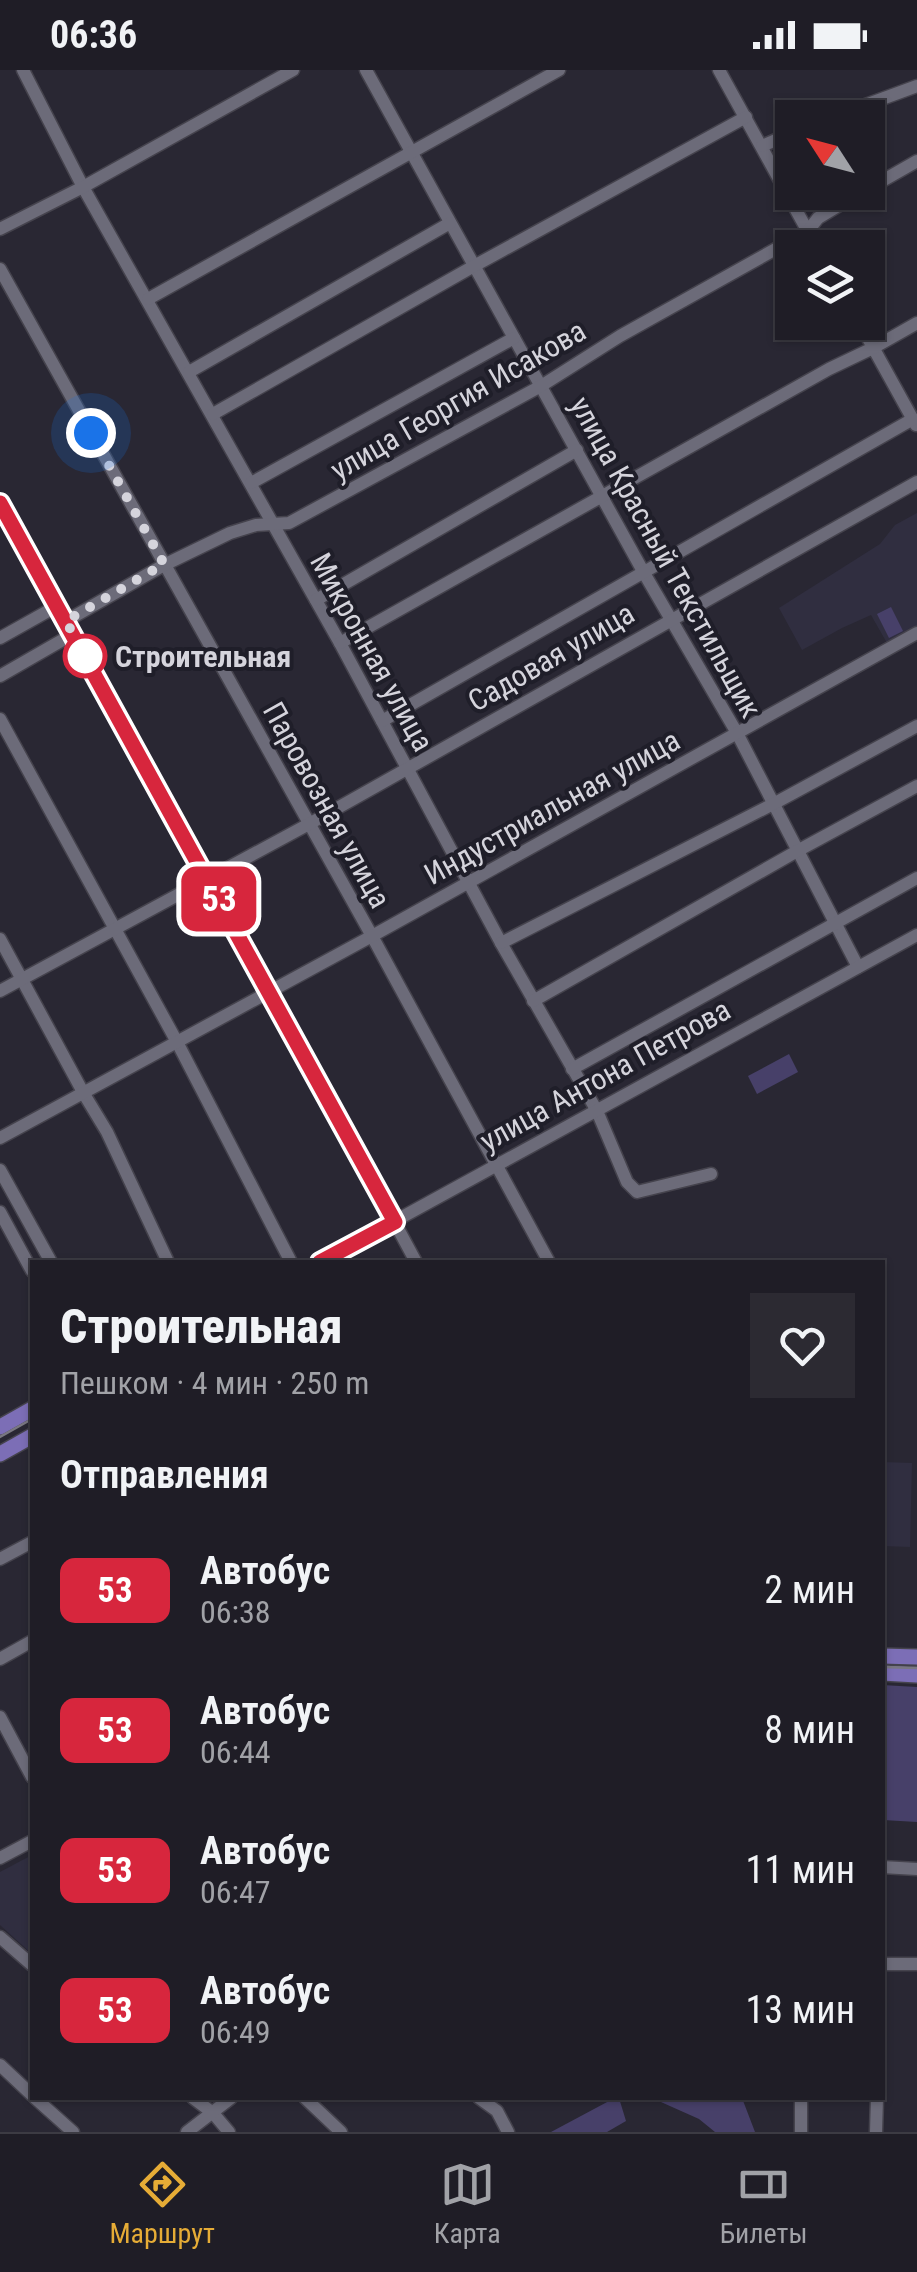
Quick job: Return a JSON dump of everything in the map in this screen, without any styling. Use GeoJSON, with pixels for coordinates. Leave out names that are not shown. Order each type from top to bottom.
{"type":"FeatureCollection","features":[{"type":"Feature","properties":{"kind":"main road"},"geometry":{"type":"LineString","coordinates":[[0,1427],[30,1410]]}},
{"type":"Feature","properties":{"kind":"main road"},"geometry":{"type":"LineString","coordinates":[[0,1454],[30,1437]]}},
{"type":"Feature","properties":{"kind":"main road"},"geometry":{"type":"LineString","coordinates":[[885,1656],[917,1657]]}},
{"type":"Feature","properties":{"kind":"main road"},"geometry":{"type":"LineString","coordinates":[[885,1673],[917,1675]]}},
{"type":"Feature","properties":{"kind":"street","name":"Микронная улица"},"geometry":{"type":"LineString","coordinates":[[24,70],[83,187],[213,414],[596,1112],[627,1182],[637,1192],[710,1174]]}},
{"type":"Feature","properties":{"kind":"street"},"geometry":{"type":"LineString","coordinates":[[0,229],[294,70]]}},
{"type":"Feature","properties":{"kind":"street","name":"улица Красный Текстильщик"},"geometry":{"type":"LineString","coordinates":[[366,70],[737,733],[858,967]]}},
{"type":"Feature","properties":{"kind":"street"},"geometry":{"type":"LineString","coordinates":[[148,299],[559,70]]}},
{"type":"Feature","properties":{"kind":"street"},"geometry":{"type":"LineString","coordinates":[[720,70],[807,230]]}},
{"type":"Feature","properties":{"kind":"street"},"geometry":{"type":"LineString","coordinates":[[879,100],[917,86]]}},
{"type":"Feature","properties":{"kind":"street"},"geometry":{"type":"LineString","coordinates":[[213,414],[746,117]]}},
{"type":"Feature","properties":{"kind":"street"},"geometry":{"type":"LineString","coordinates":[[762,146],[775,141]]}},
{"type":"Feature","properties":{"kind":"street"},"geometry":{"type":"LineString","coordinates":[[885,179],[917,161]]}},
{"type":"Feature","properties":{"kind":"street","name":"улица Георгия Исакова"},"geometry":{"type":"LineString","coordinates":[[809,230],[831,210]]}},
{"type":"Feature","properties":{"kind":"street"},"geometry":{"type":"LineString","coordinates":[[189,372],[450,224]]}},
{"type":"Feature","properties":{"kind":"street","name":"улица Георгия Исакова"},"geometry":{"type":"LineString","coordinates":[[66,621],[164,564],[230,532],[256,525],[290,523],[541,386],[620,336],[775,249]]}},
{"type":"Feature","properties":{"kind":"street","name":"Паровозная улица"},"geometry":{"type":"LineString","coordinates":[[0,268],[549,1260]]}},
{"type":"Feature","properties":{"kind":"street"},"geometry":{"type":"LineString","coordinates":[[340,643],[917,322]]}},
{"type":"Feature","properties":{"kind":"street"},"geometry":{"type":"LineString","coordinates":[[251,484],[514,338]]}},
{"type":"Feature","properties":{"kind":"street"},"geometry":{"type":"LineString","coordinates":[[382,720],[915,423],[869,340]]}},
{"type":"Feature","properties":{"kind":"street"},"geometry":{"type":"LineString","coordinates":[[316,600],[577,450]]}},
{"type":"Feature","properties":{"kind":"street","name":"Садовая улица"},"geometry":{"type":"LineString","coordinates":[[0,991],[309,824],[917,482]]}},
{"type":"Feature","properties":{"kind":"street"},"geometry":{"type":"LineString","coordinates":[[0,502],[415,1260]]}},
{"type":"Feature","properties":{"kind":"street"},"geometry":{"type":"LineString","coordinates":[[0,638],[57,606]]}},
{"type":"Feature","properties":{"kind":"street","name":"Индустриальная улица"},"geometry":{"type":"LineString","coordinates":[[0,1138],[917,633]]}},
{"type":"Feature","properties":{"kind":"street"},"geometry":{"type":"LineString","coordinates":[[0,676],[73,634]]}},
{"type":"Feature","properties":{"kind":"street"},"geometry":{"type":"LineString","coordinates":[[0,719],[290,1260]]}},
{"type":"Feature","properties":{"kind":"street"},"geometry":{"type":"LineString","coordinates":[[501,943],[917,726]]}},
{"type":"Feature","properties":{"kind":"street"},"geometry":{"type":"LineString","coordinates":[[533,1001],[917,786]]}},
{"type":"Feature","properties":{"kind":"street"},"geometry":{"type":"LineString","coordinates":[[572,1068],[917,878]]}},
{"type":"Feature","properties":{"kind":"street","name":"улица Антона Петрова"},"geometry":{"type":"LineString","coordinates":[[324,1260],[917,935]]}},
{"type":"Feature","properties":{"kind":"street"},"geometry":{"type":"LineString","coordinates":[[0,939],[107,1132],[167,1260]]}},
{"type":"Feature","properties":{"kind":"street"},"geometry":{"type":"LineString","coordinates":[[0,1170],[50,1260]]}},
{"type":"Feature","properties":{"kind":"street"},"geometry":{"type":"LineString","coordinates":[[0,1212],[30,1267]]}},
{"type":"Feature","properties":{"kind":"street"},"geometry":{"type":"LineString","coordinates":[[0,1560],[30,1543]]}},
{"type":"Feature","properties":{"kind":"street"},"geometry":{"type":"LineString","coordinates":[[0,1659],[30,1642]]}},
{"type":"Feature","properties":{"kind":"street"},"geometry":{"type":"LineString","coordinates":[[0,1717],[30,1773]]}},
{"type":"Feature","properties":{"kind":"street"},"geometry":{"type":"LineString","coordinates":[[0,1858],[30,1843]]}},
{"type":"Feature","properties":{"kind":"street"},"geometry":{"type":"LineString","coordinates":[[885,1867],[917,1869]]}},
{"type":"Feature","properties":{"kind":"street"},"geometry":{"type":"LineString","coordinates":[[0,1937],[30,1964]]}},
{"type":"Feature","properties":{"kind":"street"},"geometry":{"type":"LineString","coordinates":[[885,1964],[917,1964]]}},
{"type":"Feature","properties":{"kind":"street"},"geometry":{"type":"LineString","coordinates":[[0,2065],[30,2092]]}},
{"type":"Feature","properties":{"kind":"street"},"geometry":{"type":"LineString","coordinates":[[38,2100],[72,2132]]}},
{"type":"Feature","properties":{"kind":"street"},"geometry":{"type":"LineString","coordinates":[[195,2100],[229,2132]]}},
{"type":"Feature","properties":{"kind":"street"},"geometry":{"type":"LineString","coordinates":[[187,2132],[229,2100]]}},
{"type":"Feature","properties":{"kind":"street"},"geometry":{"type":"LineString","coordinates":[[307,2100],[340,2132]]}},
{"type":"Feature","properties":{"kind":"street"},"geometry":{"type":"LineString","coordinates":[[482,2100],[497,2111],[508,2132]]}},
{"type":"Feature","properties":{"kind":"street"},"geometry":{"type":"LineString","coordinates":[[801,2100],[801,2132]]}},
{"type":"Feature","properties":{"kind":"street"},"geometry":{"type":"LineString","coordinates":[[876,2132],[877,2100]]}},
{"type":"Feature","properties":{"kind":"shaded area"},"geometry":{"type":"Polygon","coordinates":[[[917,513],[917,627],[887,643],[871,615],[802,650],[779,608],[880,544],[895,525],[917,513]]]}},
{"type":"Feature","properties":{"kind":"shaded area"},"geometry":{"type":"Polygon","coordinates":[[[891,607],[903,631],[889,638],[877,614],[891,607]]]}},
{"type":"Feature","properties":{"kind":"shaded area"},"geometry":{"type":"Polygon","coordinates":[[[789,1054],[798,1072],[757,1094],[748,1076],[789,1054]]]}},
{"type":"Feature","properties":{"kind":"shaded area"},"geometry":{"type":"Polygon","coordinates":[[[885,1462],[912,1463],[910,1547],[885,1546],[885,1462]]]}},
{"type":"Feature","properties":{"kind":"shaded area"},"geometry":{"type":"Polygon","coordinates":[[[885,1685],[917,1687],[917,1822],[885,1820],[885,1685]]]}},
{"type":"Feature","properties":{"kind":"shaded area"},"geometry":{"type":"Polygon","coordinates":[[[30,1856],[30,1952],[0,1925],[0,1872],[30,1856]]]}},
{"type":"Feature","properties":{"kind":"shaded area"},"geometry":{"type":"Polygon","coordinates":[[[620,2100],[626,2121],[607,2132],[551,2132],[609,2101],[620,2100]]]}},
{"type":"Feature","properties":{"kind":"shaded area"},"geometry":{"type":"Polygon","coordinates":[[[656,2100],[743,2100],[755,2132],[715,2132],[699,2119],[656,2100]]]}},
{"type":"Feature","properties":{"kind":"tram line"},"geometry":{"type":"LineString","coordinates":[[0,1437],[30,1420]]}},
{"type":"Feature","properties":{"kind":"tram line"},"geometry":{"type":"LineString","coordinates":[[885,1667],[917,1668]]}},
{"type":"Feature","properties":{"kind":"bus line","name":"53"},"geometry":{"type":"LineString","coordinates":[[0,503],[395,1222],[324,1260]]}},
{"type":"Feature","properties":{"kind":"place","name":"Строительная"},"geometry":{"type":"Point","coordinates":[85,656]}},
{"type":"Feature","properties":{"kind":"route"},"geometry":{"type":"LineString","coordinates":[[85,656],[90,666],[66,621],[164,564],[91,433]]}}]}
